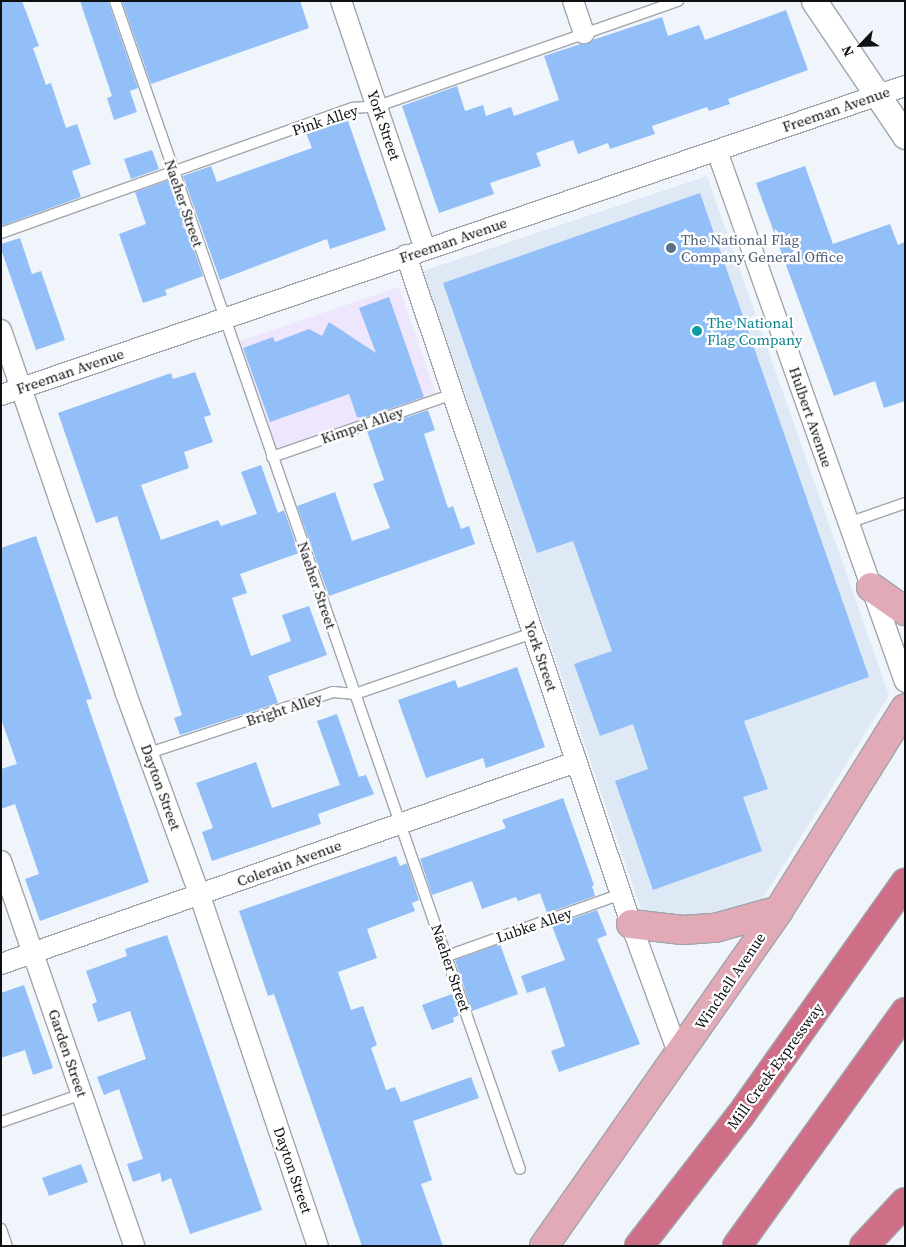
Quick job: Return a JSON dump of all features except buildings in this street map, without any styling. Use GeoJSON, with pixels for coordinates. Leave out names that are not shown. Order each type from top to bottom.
{"type":"FeatureCollection","features":[{"type":"Feature","properties":{"kind":"highway","name":"Mill Creek Expressway"},"geometry":{"type":"LineString","coordinates":[[639,1246],[740,1116],[905,882]]}},
{"type":"Feature","properties":{"kind":"highway"},"geometry":{"type":"LineString","coordinates":[[737,1246],[905,1012]]}},
{"type":"Feature","properties":{"kind":"highway"},"geometry":{"type":"LineString","coordinates":[[864,1246],[905,1202]]}},
{"type":"Feature","properties":{"kind":"main road"},"geometry":{"type":"LineString","coordinates":[[871,587],[905,611]]}},
{"type":"Feature","properties":{"kind":"main road","name":"Winchell Avenue"},"geometry":{"type":"LineString","coordinates":[[544,1246],[679,1056],[779,910],[905,708]]}},
{"type":"Feature","properties":{"kind":"main road"},"geometry":{"type":"LineString","coordinates":[[631,924],[683,930],[715,928],[779,910]]}},
{"type":"Feature","properties":{"kind":"street","name":"York Street"},"geometry":{"type":"LineString","coordinates":[[341,1],[425,249]]}},
{"type":"Feature","properties":{"kind":"street"},"geometry":{"type":"LineString","coordinates":[[573,1],[584,33]]}},
{"type":"Feature","properties":{"kind":"street"},"geometry":{"type":"LineString","coordinates":[[814,1],[875,95],[905,136]]}},
{"type":"Feature","properties":{"kind":"street","name":"Freeman Avenue"},"geometry":{"type":"LineString","coordinates":[[1,395],[905,86]]}},
{"type":"Feature","properties":{"kind":"street","name":"Hulbert Avenue"},"geometry":{"type":"LineString","coordinates":[[717,151],[905,682]]}},
{"type":"Feature","properties":{"kind":"street","name":"York Street"},"geometry":{"type":"LineString","coordinates":[[406,255],[631,924],[679,1056]]}},
{"type":"Feature","properties":{"kind":"street","name":"Dayton Street"},"geometry":{"type":"LineString","coordinates":[[1,330],[125,691],[200,896],[318,1246]]}},
{"type":"Feature","properties":{"kind":"street","name":"Colerain Avenue"},"geometry":{"type":"LineString","coordinates":[[1,964],[200,896],[576,762]]}},
{"type":"Feature","properties":{"kind":"street","name":"Garden Street"},"geometry":{"type":"LineString","coordinates":[[1,861],[134,1246]]}},
{"type":"Feature","properties":{"kind":"lane","name":"Naeher Street"},"geometry":{"type":"LineString","coordinates":[[114,1],[520,1169]]}},
{"type":"Feature","properties":{"kind":"lane","name":"Pink Alley"},"geometry":{"type":"LineString","coordinates":[[1,232],[174,173],[352,108],[378,106],[678,1]]}},
{"type":"Feature","properties":{"kind":"lane","name":"Kimpel Alley"},"geometry":{"type":"LineString","coordinates":[[272,457],[452,394]]}},
{"type":"Feature","properties":{"kind":"lane"},"geometry":{"type":"LineString","coordinates":[[848,522],[905,503]]}},
{"type":"Feature","properties":{"kind":"lane","name":"Bright Alley"},"geometry":{"type":"LineString","coordinates":[[149,753],[332,692],[355,694],[533,633]]}},
{"type":"Feature","properties":{"kind":"lane","name":"Lubke Alley"},"geometry":{"type":"LineString","coordinates":[[447,956],[621,894]]}},
{"type":"Feature","properties":{"kind":"lane"},"geometry":{"type":"LineString","coordinates":[[1,1122],[82,1094]]}},
{"type":"Feature","properties":{"kind":"lane"},"geometry":{"type":"LineString","coordinates":[[1,1228],[7,1246]]}},
{"type":"Feature","properties":{"kind":"shaded area"},"geometry":{"type":"Polygon","coordinates":[[[707,176],[889,695],[755,911],[690,926],[644,918],[423,271],[707,176]]]}},
{"type":"Feature","properties":{"kind":"shaded area"},"geometry":{"type":"Polygon","coordinates":[[[399,287],[437,397],[275,453],[237,342],[399,287]]]}},
{"type":"Feature","properties":{"kind":"place","name":"The National Flag Company General Office"},"geometry":{"type":"Point","coordinates":[671,248]}},
{"type":"Feature","properties":{"kind":"place","name":"The National Flag Company"},"geometry":{"type":"Point","coordinates":[697,331]}}]}
